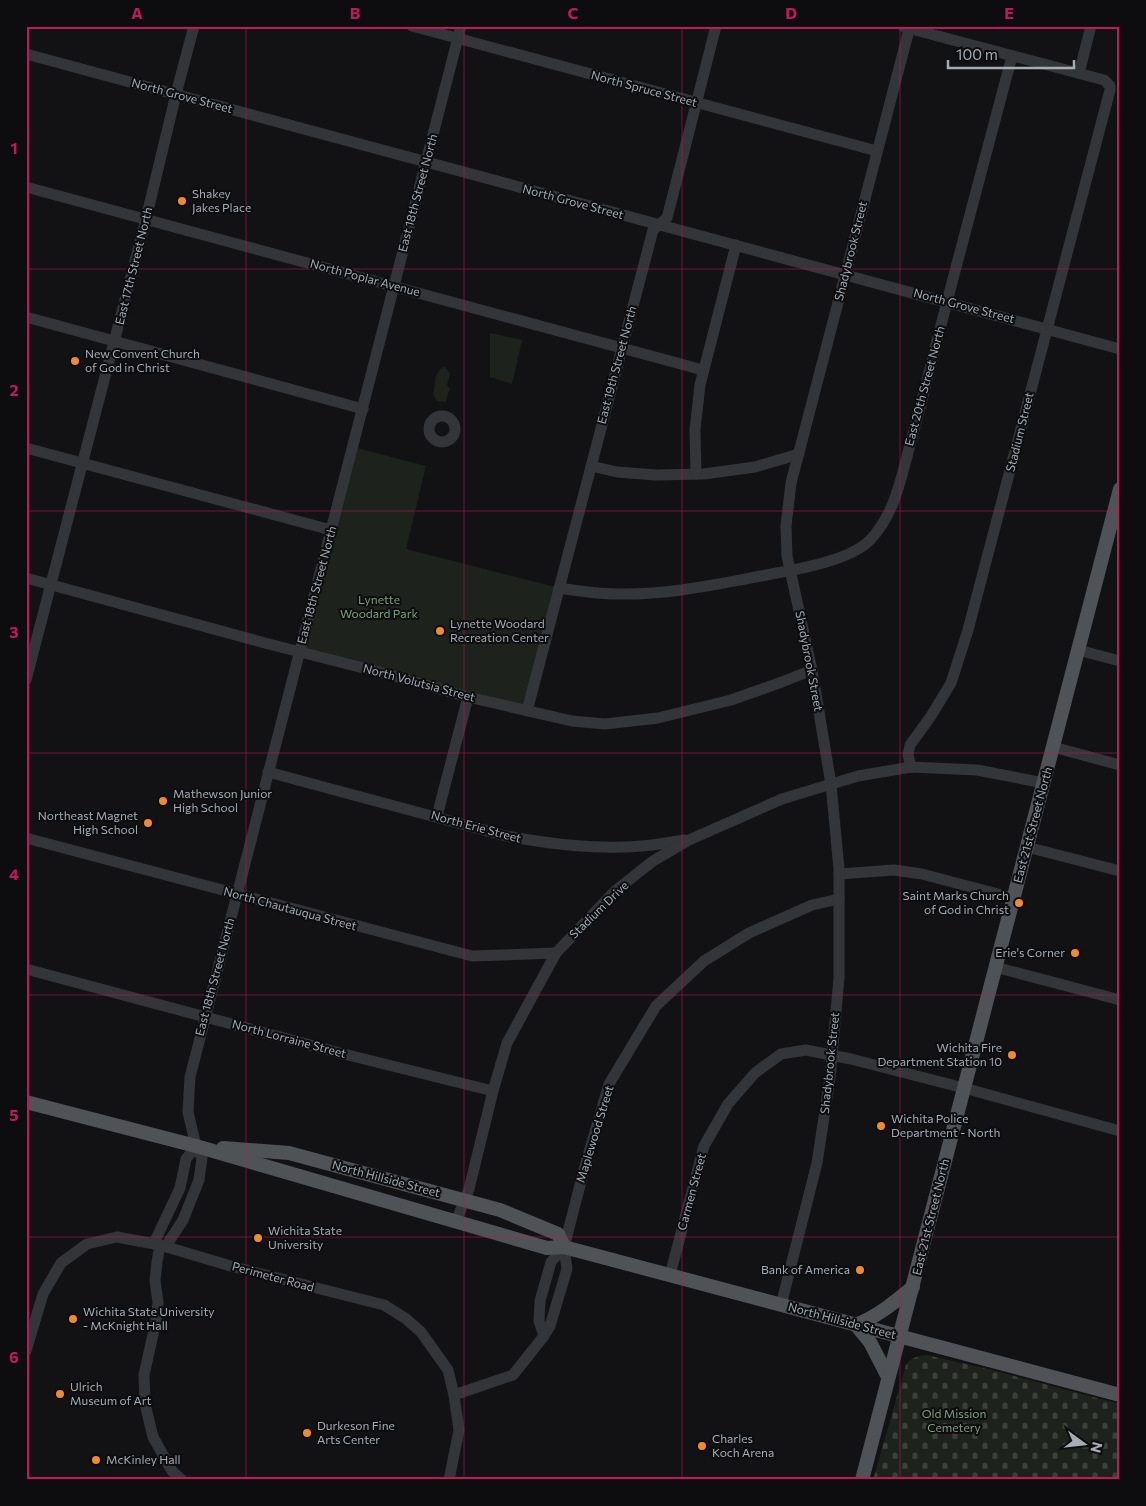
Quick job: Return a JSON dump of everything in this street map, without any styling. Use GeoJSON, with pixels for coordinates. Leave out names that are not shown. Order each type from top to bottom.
{"type":"FeatureCollection","features":[{"type":"Feature","properties":{"kind":"main road","name":"East 21st Street North"},"geometry":{"type":"LineString","coordinates":[[862,1480],[1120,489]]}},
{"type":"Feature","properties":{"kind":"main road","name":"North Hillside Street"},"geometry":{"type":"LineString","coordinates":[[26,1102],[196,1146],[548,1248],[564,1247],[1120,1395]]}},
{"type":"Feature","properties":{"kind":"main road","name":"North Hillside Street"},"geometry":{"type":"LineString","coordinates":[[196,1146],[289,1153],[464,1200],[500,1210],[558,1234],[564,1247]]}},
{"type":"Feature","properties":{"kind":"main road"},"geometry":{"type":"LineString","coordinates":[[888,1377],[870,1342],[856,1325],[885,1310],[913,1287]]}},
{"type":"Feature","properties":{"kind":"street","name":"East 17th Street North"},"geometry":{"type":"LineString","coordinates":[[26,680],[146,219],[194,26]]}},
{"type":"Feature","properties":{"kind":"street","name":"North Spruce Street"},"geometry":{"type":"LineString","coordinates":[[412,26],[877,151]]}},
{"type":"Feature","properties":{"kind":"street","name":"East 18th Street North"},"geometry":{"type":"LineString","coordinates":[[160,1245],[183,1220],[199,1180],[202,1158],[196,1146],[188,1112],[190,1077],[461,26]]}},
{"type":"Feature","properties":{"kind":"street","name":"East 19th Street North"},"geometry":{"type":"LineString","coordinates":[[527,711],[653,230],[667,218],[716,26]]}},
{"type":"Feature","properties":{"kind":"street"},"geometry":{"type":"LineString","coordinates":[[907,27],[1079,74],[1091,26]]}},
{"type":"Feature","properties":{"kind":"street","name":"Shadybrook Street"},"geometry":{"type":"LineString","coordinates":[[781,1305],[817,1162],[830,1078],[839,978],[839,874],[831,784],[812,670],[787,556],[786,526],[791,483],[907,27]]}},
{"type":"Feature","properties":{"kind":"street","name":"North Grove Street"},"geometry":{"type":"LineString","coordinates":[[26,54],[1120,349]]}},
{"type":"Feature","properties":{"kind":"street","name":"East 20th Street North"},"geometry":{"type":"LineString","coordinates":[[559,588],[590,593],[651,593],[696,588],[790,570],[828,561],[853,552],[868,542],[883,525],[895,499],[1012,56]]}},
{"type":"Feature","properties":{"kind":"street","name":"Stadium Street"},"geometry":{"type":"LineString","coordinates":[[911,767],[908,754],[910,745],[931,716],[951,683],[968,630],[1110,90],[1110,86],[1104,80],[1079,74]]}},
{"type":"Feature","properties":{"kind":"street","name":"North Poplar Avenue"},"geometry":{"type":"LineString","coordinates":[[26,186],[703,370]]}},
{"type":"Feature","properties":{"kind":"street"},"geometry":{"type":"LineString","coordinates":[[696,474],[695,430],[700,385],[736,245]]}},
{"type":"Feature","properties":{"kind":"street"},"geometry":{"type":"LineString","coordinates":[[26,317],[363,409]]}},
{"type":"Feature","properties":{"kind":"street"},"geometry":{"type":"LineString","coordinates":[[26,448],[331,530]]}},
{"type":"Feature","properties":{"kind":"street"},"geometry":{"type":"LineString","coordinates":[[590,466],[617,472],[656,475],[696,474],[756,467],[799,454]]}},
{"type":"Feature","properties":{"kind":"street","name":"North Volutsia Street"},"geometry":{"type":"LineString","coordinates":[[26,578],[468,697],[572,721],[605,724],[658,718],[731,700],[812,670]]}},
{"type":"Feature","properties":{"kind":"street"},"geometry":{"type":"LineString","coordinates":[[1078,650],[1120,661]]}},
{"type":"Feature","properties":{"kind":"street"},"geometry":{"type":"LineString","coordinates":[[437,816],[468,697]]}},
{"type":"Feature","properties":{"kind":"street"},"geometry":{"type":"LineString","coordinates":[[1053,747],[1120,765]]}},
{"type":"Feature","properties":{"kind":"street"},"geometry":{"type":"LineString","coordinates":[[911,767],[978,770],[1044,783]]}},
{"type":"Feature","properties":{"kind":"street","name":"Stadium Drive"},"geometry":{"type":"LineString","coordinates":[[456,1222],[469,1189],[493,1091],[508,1043],[556,952],[615,891],[654,861],[689,840],[782,799],[858,776],[911,767]]}},
{"type":"Feature","properties":{"kind":"street","name":"North Erie Street"},"geometry":{"type":"LineString","coordinates":[[268,772],[506,836],[543,843],[592,847],[641,846],[689,840]]}},
{"type":"Feature","properties":{"kind":"street","name":"North Chautauqua Street"},"geometry":{"type":"LineString","coordinates":[[26,838],[472,956],[556,952]]}},
{"type":"Feature","properties":{"kind":"street"},"geometry":{"type":"LineString","coordinates":[[1027,847],[1120,871]]}},
{"type":"Feature","properties":{"kind":"street"},"geometry":{"type":"LineString","coordinates":[[839,874],[894,870],[922,874],[1013,898]]}},
{"type":"Feature","properties":{"kind":"street","name":"Maplewood Street"},"geometry":{"type":"LineString","coordinates":[[564,1247],[584,1166],[609,1084],[656,1006],[704,961],[749,933],[812,905],[839,899]]}},
{"type":"Feature","properties":{"kind":"street"},"geometry":{"type":"LineString","coordinates":[[996,967],[1120,1000]]}},
{"type":"Feature","properties":{"kind":"street","name":"North Lorraine Street"},"geometry":{"type":"LineString","coordinates":[[26,969],[493,1091]]}},
{"type":"Feature","properties":{"kind":"street","name":"Carmen Street"},"geometry":{"type":"LineString","coordinates":[[670,1275],[704,1146],[728,1104],[755,1073],[781,1054],[806,1050],[964,1088]]}},
{"type":"Feature","properties":{"kind":"street"},"geometry":{"type":"LineString","coordinates":[[964,1088],[1120,1131]]}},
{"type":"Feature","properties":{"kind":"street"},"geometry":{"type":"LineString","coordinates":[[182,1480],[172,1471],[154,1437],[145,1404],[144,1376],[156,1321],[158,1302],[155,1281],[156,1262],[180,1188],[186,1159],[196,1146]]}},
{"type":"Feature","properties":{"kind":"street","name":"Perimeter Road"},"geometry":{"type":"LineString","coordinates":[[26,1351],[43,1294],[60,1263],[87,1244],[117,1237],[160,1245],[242,1270],[384,1305],[405,1318],[421,1332],[448,1370],[459,1430],[448,1480]]}},
{"type":"Feature","properties":{"kind":"street"},"geometry":{"type":"LineString","coordinates":[[544,1336],[539,1321],[540,1301],[551,1262],[564,1247]]}},
{"type":"Feature","properties":{"kind":"street"},"geometry":{"type":"LineString","coordinates":[[454,1395],[513,1376],[544,1336],[550,1326],[567,1269],[564,1247]]}},
{"type":"Feature","properties":{"kind":"green space"},"geometry":{"type":"Polygon","coordinates":[[[490,333],[522,340],[512,384],[490,377],[490,333]]]}},
{"type":"Feature","properties":{"kind":"green space"},"geometry":{"type":"Polygon","coordinates":[[[443,367],[450,374],[447,385],[450,389],[446,402],[437,401],[433,394],[437,373],[443,367]]]}},
{"type":"Feature","properties":{"kind":"green space","name":"Lynette Woodard Park"},"geometry":{"type":"Polygon","coordinates":[[[353,447],[426,466],[406,549],[559,588],[527,711],[300,652],[353,447]]]}},
{"type":"Feature","properties":{"kind":"green space","name":"Old Mission Cemetery"},"geometry":{"type":"Polygon","coordinates":[[[927,1355],[1120,1404],[1120,1480],[873,1480],[906,1365],[915,1357],[927,1355]]]}},
{"type":"Feature","properties":{"kind":"place","name":"Shakey Jakes Place"},"geometry":{"type":"Point","coordinates":[182,201]}},
{"type":"Feature","properties":{"kind":"place","name":"New Convent Church of God in Christ"},"geometry":{"type":"Point","coordinates":[75,361]}},
{"type":"Feature","properties":{"kind":"place","name":"Lynette Woodard Recreation Center"},"geometry":{"type":"Point","coordinates":[440,631]}},
{"type":"Feature","properties":{"kind":"place","name":"Mathewson Junior High School"},"geometry":{"type":"Point","coordinates":[163,801]}},
{"type":"Feature","properties":{"kind":"place","name":"Northeast Magnet High School"},"geometry":{"type":"Point","coordinates":[148,823]}},
{"type":"Feature","properties":{"kind":"place","name":"Saint Marks Church of God in Christ"},"geometry":{"type":"Point","coordinates":[1019,903]}},
{"type":"Feature","properties":{"kind":"place","name":"Erie's Corner"},"geometry":{"type":"Point","coordinates":[1075,953]}},
{"type":"Feature","properties":{"kind":"place","name":"Wichita Fire Department Station 10"},"geometry":{"type":"Point","coordinates":[1012,1055]}},
{"type":"Feature","properties":{"kind":"place","name":"Wichita Police Department - North"},"geometry":{"type":"Point","coordinates":[881,1126]}},
{"type":"Feature","properties":{"kind":"place","name":"Wichita State University"},"geometry":{"type":"Point","coordinates":[258,1238]}},
{"type":"Feature","properties":{"kind":"place","name":"Bank of America"},"geometry":{"type":"Point","coordinates":[860,1270]}},
{"type":"Feature","properties":{"kind":"place","name":"Wichita State University - McKnight Hall"},"geometry":{"type":"Point","coordinates":[73,1319]}},
{"type":"Feature","properties":{"kind":"place","name":"Ulrich Museum of Art"},"geometry":{"type":"Point","coordinates":[60,1394]}},
{"type":"Feature","properties":{"kind":"place","name":"Durkeson Fine Arts Center"},"geometry":{"type":"Point","coordinates":[307,1433]}},
{"type":"Feature","properties":{"kind":"place","name":"Charles Koch Arena"},"geometry":{"type":"Point","coordinates":[702,1446]}},
{"type":"Feature","properties":{"kind":"place","name":"McKinley Hall"},"geometry":{"type":"Point","coordinates":[96,1460]}}]}
